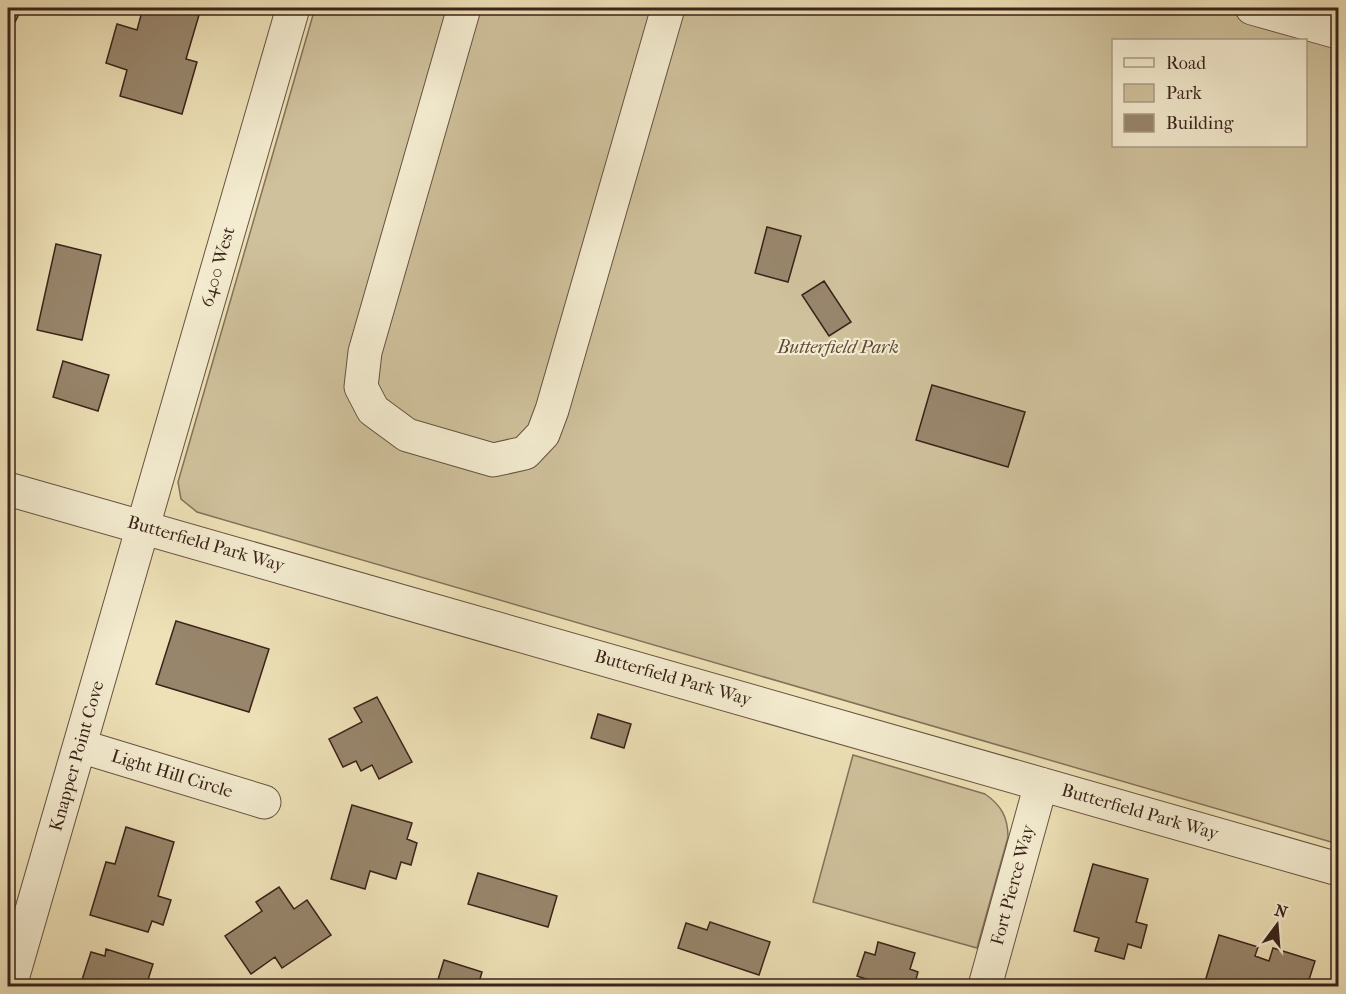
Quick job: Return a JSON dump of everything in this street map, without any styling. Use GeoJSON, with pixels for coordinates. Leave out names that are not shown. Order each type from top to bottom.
{"type":"FeatureCollection","features":[{"type":"Feature","properties":{"kind":"street","name":"6400 West"},"geometry":{"type":"LineString","coordinates":[[143,526],[293,8]]}},
{"type":"Feature","properties":{"kind":"street"},"geometry":{"type":"LineString","coordinates":[[464,8],[365,352],[361,387],[373,410],[408,435],[493,460],[525,453],[543,434],[552,411],[668,8]]}},
{"type":"Feature","properties":{"kind":"street"},"geometry":{"type":"LineString","coordinates":[[1252,8],[1338,32]]}},
{"type":"Feature","properties":{"kind":"street","name":"Butterfield Park Way"},"geometry":{"type":"LineString","coordinates":[[8,489],[1041,784],[1336,860]]}},
{"type":"Feature","properties":{"kind":"street","name":"Knapper Point Cove"},"geometry":{"type":"LineString","coordinates":[[10,987],[143,526]]}},
{"type":"Feature","properties":{"kind":"street","name":"Light Hill Circle"},"geometry":{"type":"LineString","coordinates":[[80,746],[264,802]]}},
{"type":"Feature","properties":{"kind":"street","name":"Fort Pierce Way"},"geometry":{"type":"LineString","coordinates":[[985,987],[1041,784]]}},
{"type":"Feature","properties":{"kind":"green space","name":"Butterfield Park"},"geometry":{"type":"Polygon","coordinates":[[[315,8],[1338,8],[1338,844],[197,512],[181,499],[178,482],[315,8]]]}},
{"type":"Feature","properties":{"kind":"green space"},"geometry":{"type":"Polygon","coordinates":[[[853,755],[985,794],[1002,812],[1007,823],[1008,837],[977,948],[813,902],[853,755]]]}},
{"type":"Feature","properties":{"kind":"building"},"geometry":{"type":"Polygon","coordinates":[[[8,8],[22,8],[8,36],[8,8]]]}},
{"type":"Feature","properties":{"kind":"building"},"geometry":{"type":"Polygon","coordinates":[[[143,8],[171,8],[199,15],[186,59],[197,62],[182,114],[120,96],[127,70],[106,63],[117,24],[137,30],[143,8]]]}},
{"type":"Feature","properties":{"kind":"building"},"geometry":{"type":"Polygon","coordinates":[[[767,227],[801,236],[788,282],[755,273],[767,227]]]}},
{"type":"Feature","properties":{"kind":"building"},"geometry":{"type":"Polygon","coordinates":[[[56,244],[101,255],[82,340],[37,330],[56,244]]]}},
{"type":"Feature","properties":{"kind":"building"},"geometry":{"type":"Polygon","coordinates":[[[824,281],[851,322],[829,336],[802,295],[824,281]]]}},
{"type":"Feature","properties":{"kind":"building"},"geometry":{"type":"Polygon","coordinates":[[[63,361],[109,375],[98,411],[53,397],[63,361]]]}},
{"type":"Feature","properties":{"kind":"building"},"geometry":{"type":"Polygon","coordinates":[[[932,385],[1025,412],[1008,467],[916,440],[932,385]]]}},
{"type":"Feature","properties":{"kind":"building"},"geometry":{"type":"Polygon","coordinates":[[[176,621],[269,649],[249,712],[156,684],[176,621]]]}},
{"type":"Feature","properties":{"kind":"building"},"geometry":{"type":"Polygon","coordinates":[[[377,697],[412,762],[379,779],[372,765],[361,771],[356,761],[343,767],[329,739],[362,722],[354,708],[377,697]]]}},
{"type":"Feature","properties":{"kind":"building"},"geometry":{"type":"Polygon","coordinates":[[[598,714],[631,724],[624,748],[591,738],[598,714]]]}},
{"type":"Feature","properties":{"kind":"building"},"geometry":{"type":"Polygon","coordinates":[[[352,805],[412,823],[407,839],[417,843],[411,865],[401,862],[396,879],[370,871],[365,889],[331,879],[352,805]]]}},
{"type":"Feature","properties":{"kind":"building"},"geometry":{"type":"Polygon","coordinates":[[[126,827],[174,842],[158,896],[171,900],[163,925],[152,921],[148,932],[90,915],[106,862],[115,864],[126,827]]]}},
{"type":"Feature","properties":{"kind":"building"},"geometry":{"type":"Polygon","coordinates":[[[1093,864],[1148,879],[1136,922],[1147,925],[1141,948],[1128,944],[1124,959],[1095,951],[1099,938],[1074,931],[1093,864]]]}},
{"type":"Feature","properties":{"kind":"building"},"geometry":{"type":"Polygon","coordinates":[[[478,873],[557,896],[548,927],[468,904],[478,873]]]}},
{"type":"Feature","properties":{"kind":"building"},"geometry":{"type":"Polygon","coordinates":[[[279,887],[294,909],[307,900],[331,935],[282,968],[275,957],[251,974],[225,936],[262,911],[256,902],[279,887]]]}},
{"type":"Feature","properties":{"kind":"building"},"geometry":{"type":"Polygon","coordinates":[[[710,922],[770,942],[759,975],[678,948],[686,923],[707,930],[710,922]]]}},
{"type":"Feature","properties":{"kind":"building"},"geometry":{"type":"Polygon","coordinates":[[[1219,935],[1258,947],[1255,956],[1269,961],[1273,948],[1315,961],[1307,986],[1204,985],[1219,935]]]}},
{"type":"Feature","properties":{"kind":"building"},"geometry":{"type":"Polygon","coordinates":[[[878,942],[915,953],[910,969],[918,972],[914,986],[867,986],[869,980],[857,976],[865,952],[875,955],[878,942]]]}},
{"type":"Feature","properties":{"kind":"building"},"geometry":{"type":"Polygon","coordinates":[[[106,949],[153,964],[146,986],[80,986],[91,952],[105,956],[106,949]]]}},
{"type":"Feature","properties":{"kind":"building"},"geometry":{"type":"Polygon","coordinates":[[[444,960],[482,972],[478,986],[436,986],[444,960]]]}}]}
